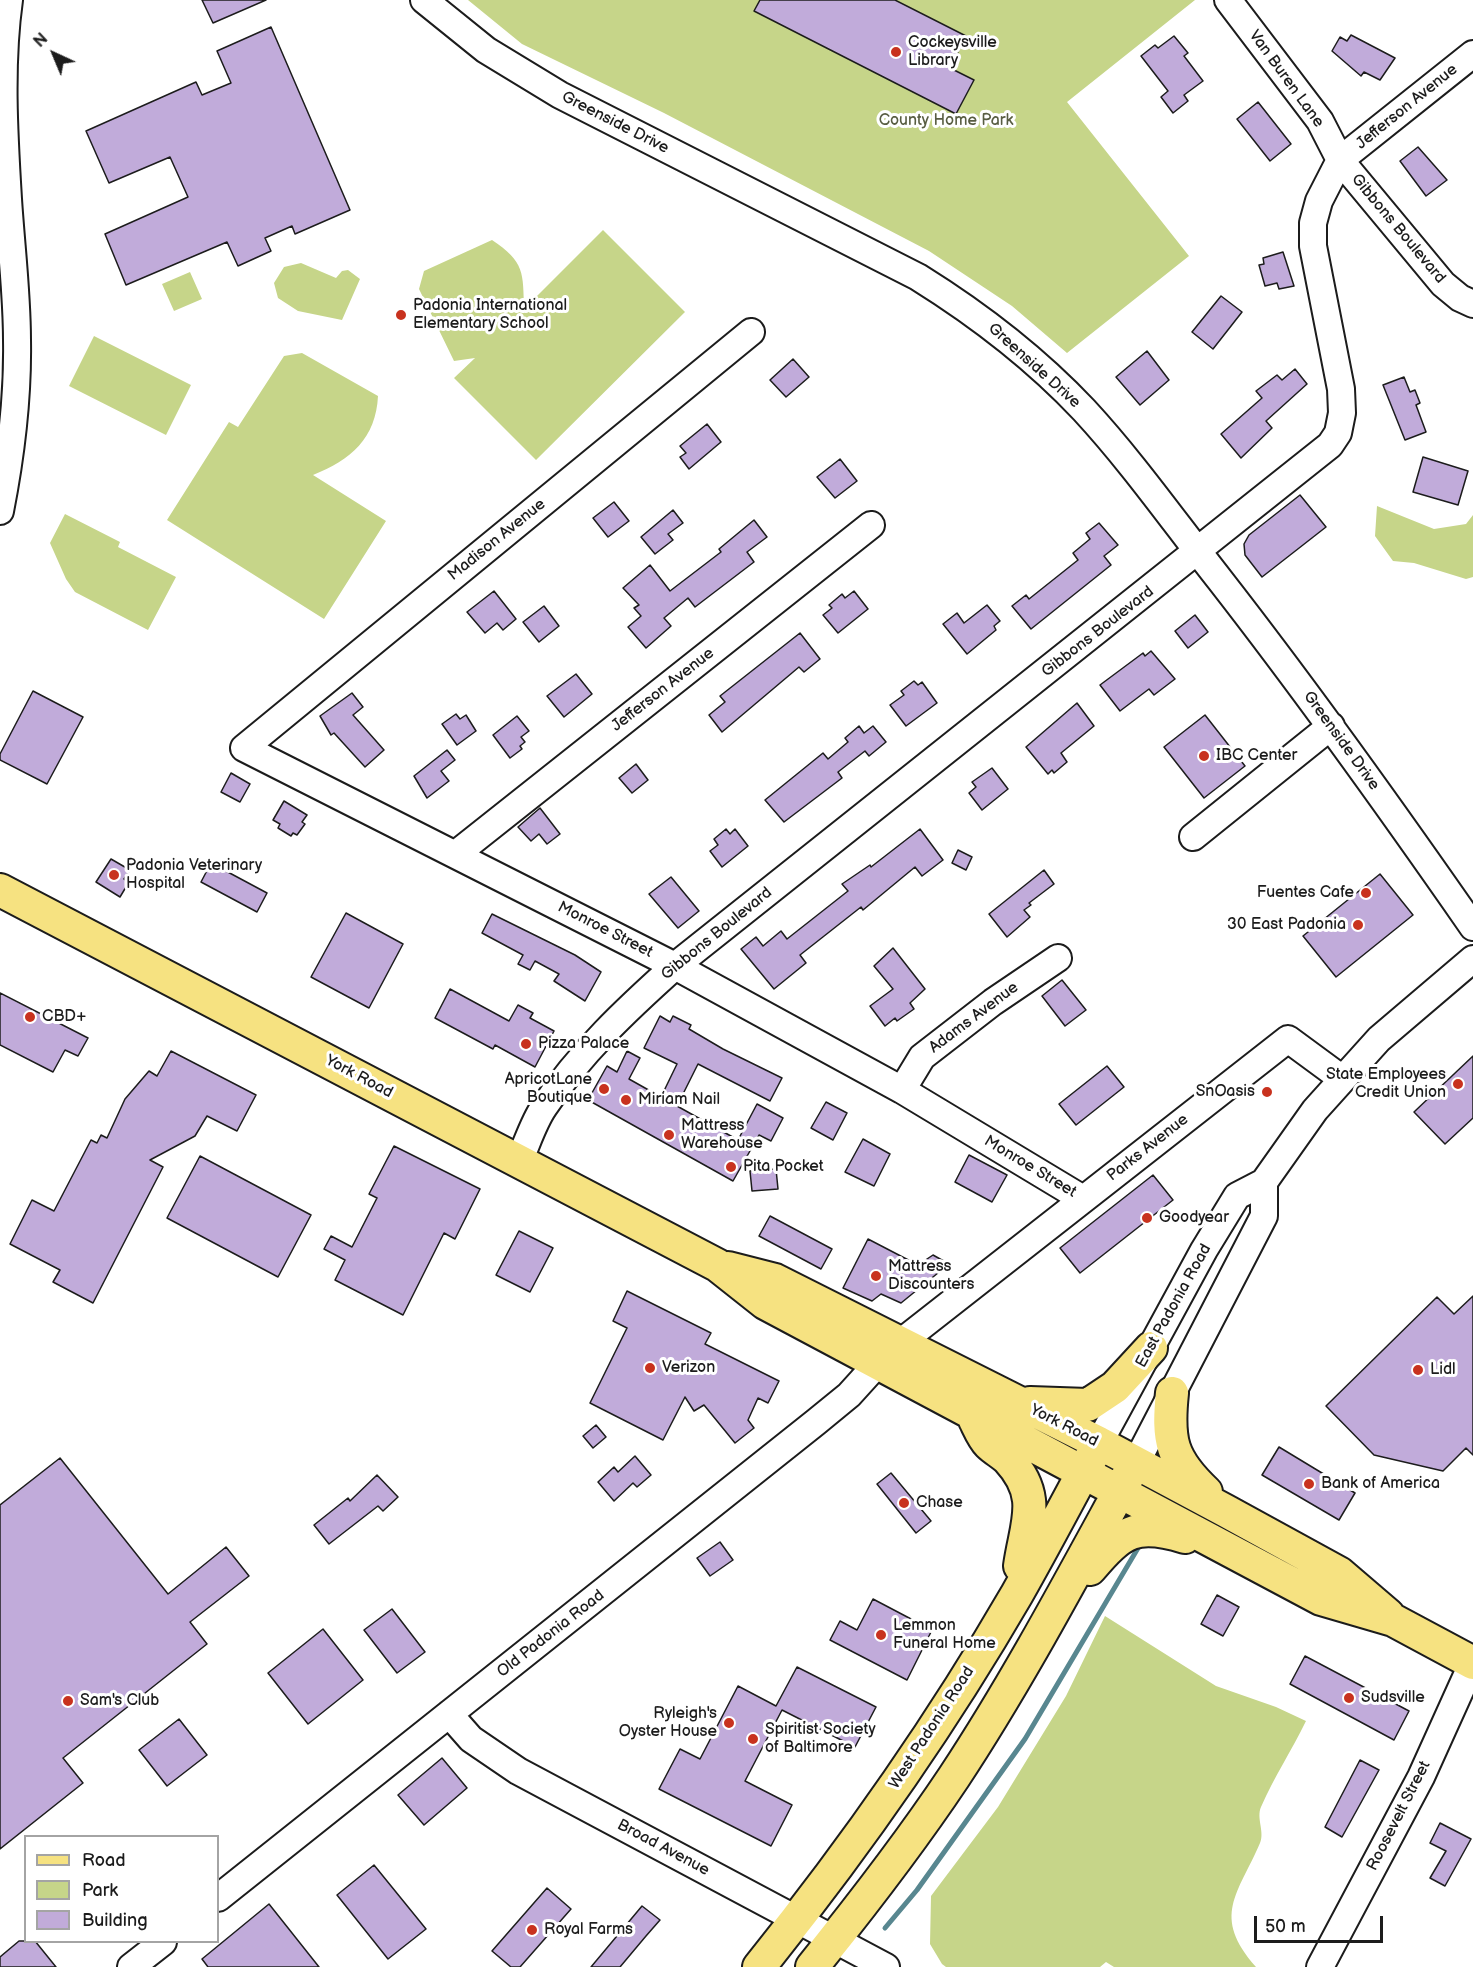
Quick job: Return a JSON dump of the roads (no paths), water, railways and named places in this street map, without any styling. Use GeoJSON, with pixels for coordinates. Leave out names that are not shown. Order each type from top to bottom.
{"type":"FeatureCollection","features":[{"type":"Feature","properties":{"kind":"main road","name":"York Road"},"geometry":{"type":"LineString","coordinates":[[0,890],[717,1265],[765,1302],[889,1353],[1016,1401],[1136,1462],[1339,1573],[1392,1620]]}},
{"type":"Feature","properties":{"kind":"main road"},"geometry":{"type":"LineString","coordinates":[[1016,1401],[1088,1405],[1115,1387],[1151,1348]]}},
{"type":"Feature","properties":{"kind":"main road","name":"York Road"},"geometry":{"type":"LineString","coordinates":[[889,1353],[970,1412],[1321,1599],[1392,1620],[1473,1662]]}},
{"type":"Feature","properties":{"kind":"main road"},"geometry":{"type":"LineString","coordinates":[[1172,1393],[1169,1418],[1174,1454],[1186,1473],[1226,1511]]}},
{"type":"Feature","properties":{"kind":"main road"},"geometry":{"type":"LineString","coordinates":[[970,1412],[987,1443],[1006,1457],[1019,1472],[1028,1494],[1028,1532],[1017,1594]]}},
{"type":"Feature","properties":{"kind":"main road","name":"West Padonia Road"},"geometry":{"type":"LineString","coordinates":[[759,1967],[843,1860],[915,1755],[1017,1594],[1099,1443]]}},
{"type":"Feature","properties":{"kind":"main road"},"geometry":{"type":"LineString","coordinates":[[812,1967],[876,1887],[955,1775],[1054,1610],[1136,1462]]}},
{"type":"Feature","properties":{"kind":"main road"},"geometry":{"type":"LineString","coordinates":[[1054,1610],[1108,1547],[1134,1530],[1163,1530],[1236,1554]]}},
{"type":"Feature","properties":{"kind":"street"},"geometry":{"type":"LineString","coordinates":[[0,511],[13,429],[18,339],[1,94],[2,46],[9,0]]}},
{"type":"Feature","properties":{"kind":"street","name":"Greenside Drive"},"geometry":{"type":"LineString","coordinates":[[424,0],[486,50],[560,95],[883,258],[971,312],[1037,365],[1082,408],[1199,552],[1331,726],[1473,927]]}},
{"type":"Feature","properties":{"kind":"street","name":"Van Buren Lane"},"geometry":{"type":"LineString","coordinates":[[1228,0],[1320,121],[1340,160]]}},
{"type":"Feature","properties":{"kind":"street","name":"Jefferson Avenue"},"geometry":{"type":"LineString","coordinates":[[1340,160],[1473,54]]}},
{"type":"Feature","properties":{"kind":"street","name":"Gibbons Boulevard"},"geometry":{"type":"LineString","coordinates":[[519,1161],[543,1109],[569,1074],[604,1033],[675,966],[1199,552],[1330,445],[1338,433],[1342,413],[1341,389],[1318,278],[1313,223],[1319,201],[1340,160],[1443,284],[1460,298],[1473,304]]}},
{"type":"Feature","properties":{"kind":"street","name":"Madison Avenue"},"geometry":{"type":"LineString","coordinates":[[244,748],[751,332]]}},
{"type":"Feature","properties":{"kind":"street","name":"Jefferson Avenue"},"geometry":{"type":"LineString","coordinates":[[456,854],[871,525]]}},
{"type":"Feature","properties":{"kind":"street"},"geometry":{"type":"LineString","coordinates":[[1193,837],[1331,726]]}},
{"type":"Feature","properties":{"kind":"street","name":"Monroe Street"},"geometry":{"type":"LineString","coordinates":[[244,748],[675,966],[902,1090],[1083,1199]]}},
{"type":"Feature","properties":{"kind":"street","name":"Adams Avenue"},"geometry":{"type":"LineString","coordinates":[[902,1090],[922,1057],[993,1002],[1058,958]]}},
{"type":"Feature","properties":{"kind":"street","name":"East Padonia Road"},"geometry":{"type":"LineString","coordinates":[[1099,1443],[1204,1250],[1237,1196],[1264,1182],[1289,1144],[1341,1078],[1400,1019],[1473,958]]}},
{"type":"Feature","properties":{"kind":"street","name":"Parks Avenue"},"geometry":{"type":"LineString","coordinates":[[889,1353],[1288,1039],[1341,1078]]}},
{"type":"Feature","properties":{"kind":"street"},"geometry":{"type":"LineString","coordinates":[[1136,1462],[1264,1216],[1264,1182]]}},
{"type":"Feature","properties":{"kind":"street","name":"Old Padonia Road"},"geometry":{"type":"LineString","coordinates":[[219,1897],[816,1422],[849,1395],[889,1353]]}},
{"type":"Feature","properties":{"kind":"street","name":"Roosevelt Street"},"geometry":{"type":"LineString","coordinates":[[1320,1967],[1421,1777],[1473,1662]]}},
{"type":"Feature","properties":{"kind":"street","name":"Broad Avenue"},"geometry":{"type":"LineString","coordinates":[[449,1714],[471,1739],[519,1771],[886,1967]]}},
{"type":"Feature","properties":{"kind":"street"},"geometry":{"type":"LineString","coordinates":[[130,1967],[160,1943]]}},
{"type":"Feature","properties":{"kind":"waterway"},"geometry":{"type":"LineString","coordinates":[[885,1928],[917,1890],[1025,1739],[1141,1543]]}},
{"type":"Feature","properties":{"kind":"place","name":"Cockeysville Library"},"geometry":{"type":"Point","coordinates":[896,52]}},
{"type":"Feature","properties":{"kind":"place","name":"Padonia International Elementary School"},"geometry":{"type":"Point","coordinates":[401,315]}},
{"type":"Feature","properties":{"kind":"place","name":"IBC Center"},"geometry":{"type":"Point","coordinates":[1204,756]}},
{"type":"Feature","properties":{"kind":"place","name":"Padonia Veterinary Hospital"},"geometry":{"type":"Point","coordinates":[114,875]}},
{"type":"Feature","properties":{"kind":"place","name":"Fuentes Cafe"},"geometry":{"type":"Point","coordinates":[1366,893]}},
{"type":"Feature","properties":{"kind":"place","name":"30 East Padonia"},"geometry":{"type":"Point","coordinates":[1358,925]}},
{"type":"Feature","properties":{"kind":"place","name":"CBD+"},"geometry":{"type":"Point","coordinates":[30,1017]}},
{"type":"Feature","properties":{"kind":"place","name":"Pizza Palace"},"geometry":{"type":"Point","coordinates":[526,1044]}},
{"type":"Feature","properties":{"kind":"place","name":"State Employees Credit Union"},"geometry":{"type":"Point","coordinates":[1458,1084]}},
{"type":"Feature","properties":{"kind":"place","name":"ApricotLane Boutique"},"geometry":{"type":"Point","coordinates":[604,1089]}},
{"type":"Feature","properties":{"kind":"place","name":"SnOasis"},"geometry":{"type":"Point","coordinates":[1267,1092]}},
{"type":"Feature","properties":{"kind":"place","name":"Miriam Nail"},"geometry":{"type":"Point","coordinates":[626,1100]}},
{"type":"Feature","properties":{"kind":"place","name":"Mattress Warehouse"},"geometry":{"type":"Point","coordinates":[669,1135]}},
{"type":"Feature","properties":{"kind":"place","name":"Pita Pocket"},"geometry":{"type":"Point","coordinates":[731,1167]}},
{"type":"Feature","properties":{"kind":"place","name":"Goodyear"},"geometry":{"type":"Point","coordinates":[1147,1218]}},
{"type":"Feature","properties":{"kind":"place","name":"Mattress Discounters"},"geometry":{"type":"Point","coordinates":[876,1276]}},
{"type":"Feature","properties":{"kind":"place","name":"Verizon"},"geometry":{"type":"Point","coordinates":[650,1368]}},
{"type":"Feature","properties":{"kind":"place","name":"Lidl"},"geometry":{"type":"Point","coordinates":[1418,1370]}},
{"type":"Feature","properties":{"kind":"place","name":"Bank of America"},"geometry":{"type":"Point","coordinates":[1309,1484]}},
{"type":"Feature","properties":{"kind":"place","name":"Chase"},"geometry":{"type":"Point","coordinates":[904,1503]}},
{"type":"Feature","properties":{"kind":"place","name":"Lemmon Funeral Home"},"geometry":{"type":"Point","coordinates":[881,1635]}},
{"type":"Feature","properties":{"kind":"place","name":"Sudsville"},"geometry":{"type":"Point","coordinates":[1349,1698]}},
{"type":"Feature","properties":{"kind":"place","name":"Sam's Club"},"geometry":{"type":"Point","coordinates":[68,1701]}},
{"type":"Feature","properties":{"kind":"place","name":"Ryleigh's Oyster House"},"geometry":{"type":"Point","coordinates":[729,1723]}},
{"type":"Feature","properties":{"kind":"place","name":"Spiritist Society of Baltimore"},"geometry":{"type":"Point","coordinates":[753,1739]}},
{"type":"Feature","properties":{"kind":"place","name":"Royal Farms"},"geometry":{"type":"Point","coordinates":[532,1930]}},
{"type":"Feature","properties":{"kind":"park label","name":"County Home Park"},"geometry":{"type":"Point","coordinates":[946,121]}}]}
